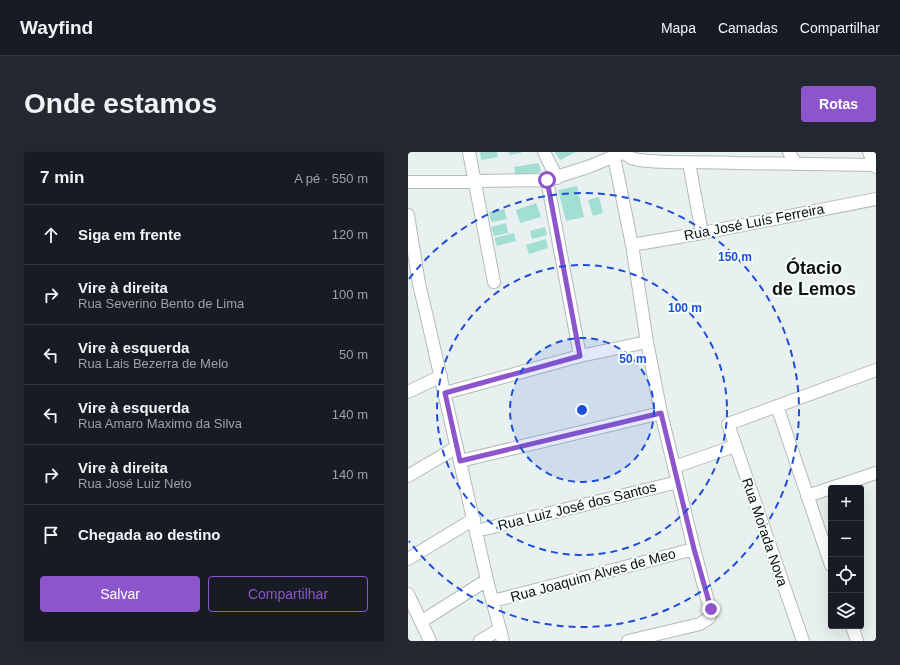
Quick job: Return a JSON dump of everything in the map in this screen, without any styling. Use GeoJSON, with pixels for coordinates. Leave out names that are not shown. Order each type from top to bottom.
{"type":"FeatureCollection","features":[{"type":"Feature","properties":{"kind":"street"},"geometry":{"type":"LineString","coordinates":[[469,152],[476,181],[494,282]]}},
{"type":"Feature","properties":{"kind":"street"},"geometry":{"type":"LineString","coordinates":[[544,152],[552,179],[580,356]]}},
{"type":"Feature","properties":{"kind":"street"},"geometry":{"type":"LineString","coordinates":[[789,152],[795,163]]}},
{"type":"Feature","properties":{"kind":"street"},"geometry":{"type":"LineString","coordinates":[[868,152],[876,166]]}},
{"type":"Feature","properties":{"kind":"street"},"geometry":{"type":"LineString","coordinates":[[408,182],[552,179],[621,153],[639,160],[689,163],[713,157],[736,163],[795,163],[876,166]]}},
{"type":"Feature","properties":{"kind":"street"},"geometry":{"type":"LineString","coordinates":[[621,153],[632,245],[647,342],[661,413],[694,549],[711,609],[711,616],[707,620],[655,638],[628,641]]}},
{"type":"Feature","properties":{"kind":"street"},"geometry":{"type":"LineString","coordinates":[[689,163],[702,233]]}},
{"type":"Feature","properties":{"kind":"street","name":"Rua José Luís Ferreira"},"geometry":{"type":"LineString","coordinates":[[632,245],[876,199]]}},
{"type":"Feature","properties":{"kind":"street"},"geometry":{"type":"LineString","coordinates":[[408,215],[414,284],[441,376],[487,580],[502,635],[480,641]]}},
{"type":"Feature","properties":{"kind":"street"},"geometry":{"type":"LineString","coordinates":[[445,393],[580,356],[647,342]]}},
{"type":"Feature","properties":{"kind":"street"},"geometry":{"type":"LineString","coordinates":[[828,557],[777,406],[876,370]]}},
{"type":"Feature","properties":{"kind":"street"},"geometry":{"type":"LineString","coordinates":[[408,392],[441,376]]}},
{"type":"Feature","properties":{"kind":"street","name":"Rua Morada Nova"},"geometry":{"type":"LineString","coordinates":[[777,406],[728,424],[803,641]]}},
{"type":"Feature","properties":{"kind":"street"},"geometry":{"type":"LineString","coordinates":[[460,461],[661,413]]}},
{"type":"Feature","properties":{"kind":"street"},"geometry":{"type":"LineString","coordinates":[[674,467],[735,446]]}},
{"type":"Feature","properties":{"kind":"street"},"geometry":{"type":"LineString","coordinates":[[408,476],[457,447]]}},
{"type":"Feature","properties":{"kind":"street"},"geometry":{"type":"LineString","coordinates":[[807,496],[876,472]]}},
{"type":"Feature","properties":{"kind":"street","name":"Rua Luiz José dos Santos"},"geometry":{"type":"LineString","coordinates":[[408,559],[475,525],[678,482]]}},
{"type":"Feature","properties":{"kind":"street","name":"Rua Joaquim Alves de Meo"},"geometry":{"type":"LineString","coordinates":[[493,601],[694,549]]}},
{"type":"Feature","properties":{"kind":"street"},"geometry":{"type":"LineString","coordinates":[[422,621],[487,580]]}},
{"type":"Feature","properties":{"kind":"street"},"geometry":{"type":"LineString","coordinates":[[408,594],[422,621],[430,641]]}},
{"type":"Feature","properties":{"kind":"street"},"geometry":{"type":"LineString","coordinates":[[853,629],[857,641]]}},
{"type":"Feature","properties":{"kind":"building"},"geometry":{"type":"Polygon","coordinates":[[[480,152],[497,152],[498,157],[481,160],[480,152]]]}},
{"type":"Feature","properties":{"kind":"building"},"geometry":{"type":"Polygon","coordinates":[[[509,152],[521,152],[521,153],[509,155],[509,152]]]}},
{"type":"Feature","properties":{"kind":"building"},"geometry":{"type":"Polygon","coordinates":[[[555,152],[576,152],[560,160],[555,152]]]}},
{"type":"Feature","properties":{"kind":"building"},"geometry":{"type":"Polygon","coordinates":[[[539,163],[541,172],[516,177],[514,167],[539,163]]]}},
{"type":"Feature","properties":{"kind":"building"},"geometry":{"type":"Polygon","coordinates":[[[577,186],[584,217],[566,221],[558,190],[577,186]]]}},
{"type":"Feature","properties":{"kind":"building"},"geometry":{"type":"Polygon","coordinates":[[[599,197],[603,213],[593,216],[588,200],[599,197]]]}},
{"type":"Feature","properties":{"kind":"building"},"geometry":{"type":"Polygon","coordinates":[[[536,203],[541,217],[520,223],[516,210],[536,203]]]}},
{"type":"Feature","properties":{"kind":"building"},"geometry":{"type":"Polygon","coordinates":[[[504,209],[507,219],[491,222],[489,212],[504,209]]]}},
{"type":"Feature","properties":{"kind":"building"},"geometry":{"type":"Polygon","coordinates":[[[506,223],[508,233],[494,236],[491,227],[506,223]]]}},
{"type":"Feature","properties":{"kind":"building"},"geometry":{"type":"Polygon","coordinates":[[[545,227],[547,235],[532,239],[530,231],[545,227]]]}},
{"type":"Feature","properties":{"kind":"building"},"geometry":{"type":"Polygon","coordinates":[[[514,233],[516,241],[497,246],[494,238],[514,233]]]}},
{"type":"Feature","properties":{"kind":"building"},"geometry":{"type":"Polygon","coordinates":[[[546,239],[548,248],[529,254],[526,245],[546,239]]]}},
{"type":"Feature","properties":{"kind":"district","name":"Ótacio de Lemos"},"geometry":{"type":"Point","coordinates":[814,278]}},
{"type":"Feature","properties":{"kind":"route"},"geometry":{"type":"LineString","coordinates":[[547,180],[580,356],[445,393],[460,461],[661,413],[694,549],[711,609]]}}]}
